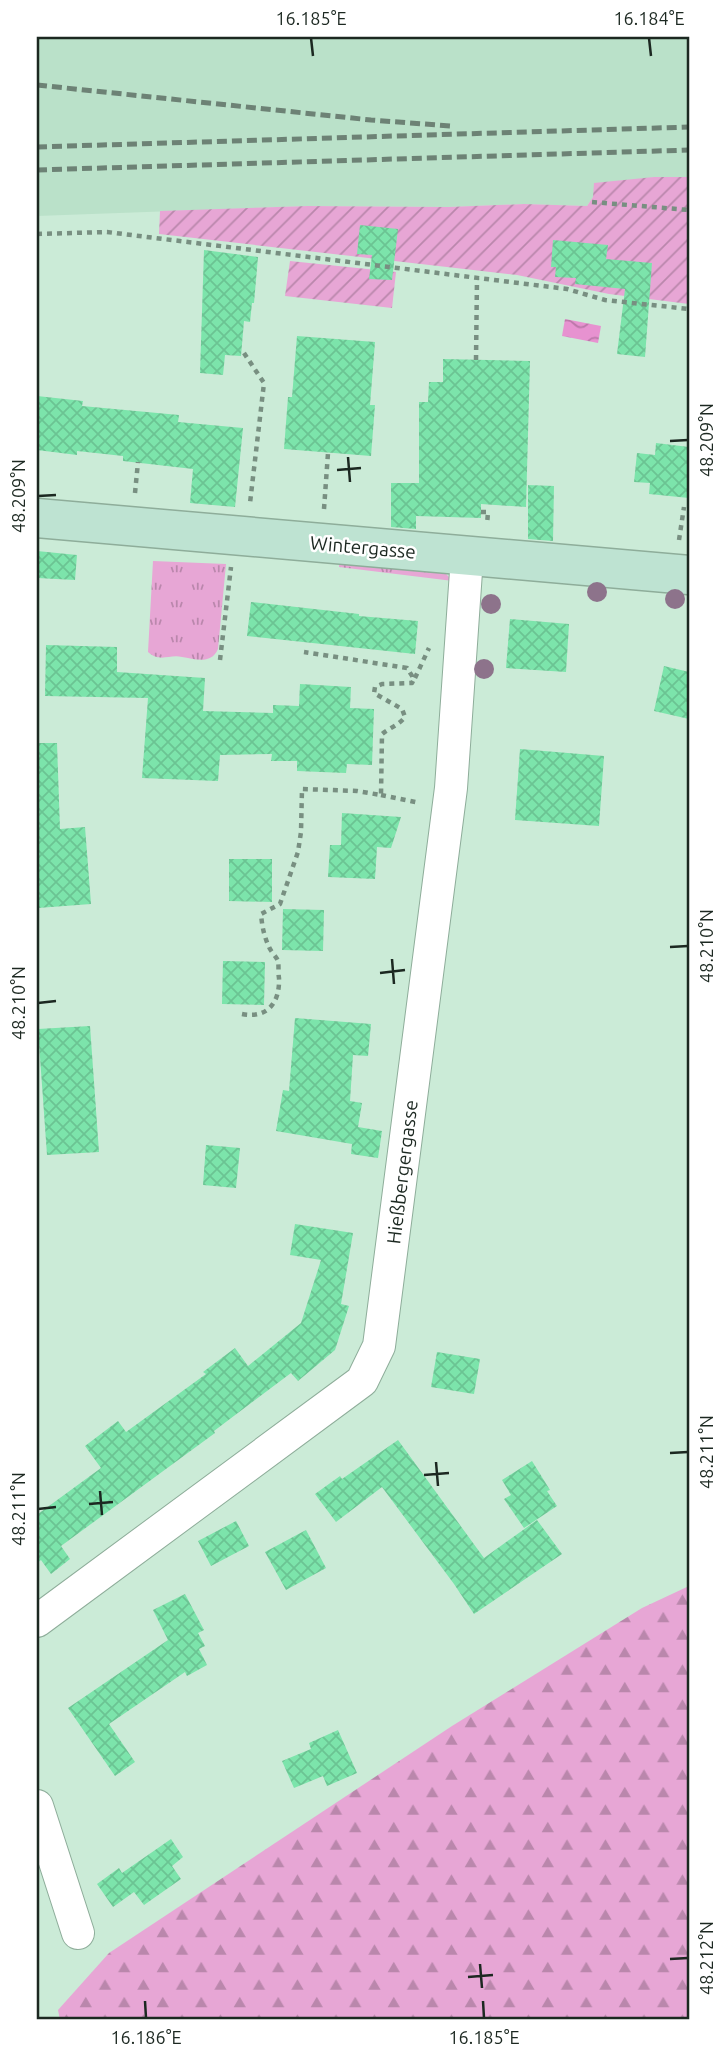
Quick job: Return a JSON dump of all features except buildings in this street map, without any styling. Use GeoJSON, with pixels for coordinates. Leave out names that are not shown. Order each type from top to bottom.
{"type":"FeatureCollection","features":[{"type":"Feature","properties":{"kind":"street","name":"Wintergasse"},"geometry":{"type":"LineString","coordinates":[[37,518],[467,557],[684,560]]}},
{"type":"Feature","properties":{"kind":"street","name":"Hießbergergasse"},"geometry":{"type":"LineString","coordinates":[[37,1621],[362,1381],[379,1346],[451,788],[467,557]]}},
{"type":"Feature","properties":{"kind":"street"},"geometry":{"type":"LineString","coordinates":[[37,1806],[78,1933]]}},
{"type":"Feature","properties":{"kind":"path"},"geometry":{"type":"LineString","coordinates":[[592,202],[689,210]]}},
{"type":"Feature","properties":{"kind":"path"},"geometry":{"type":"LineString","coordinates":[[37,234],[107,232],[567,289],[605,300],[689,309]]}},
{"type":"Feature","properties":{"kind":"path"},"geometry":{"type":"LineString","coordinates":[[475,360],[477,278]]}},
{"type":"Feature","properties":{"kind":"path"},"geometry":{"type":"LineString","coordinates":[[244,354],[264,383],[250,507]]}},
{"type":"Feature","properties":{"kind":"path"},"geometry":{"type":"LineString","coordinates":[[324,504],[328,453]]}},
{"type":"Feature","properties":{"kind":"path"},"geometry":{"type":"LineString","coordinates":[[135,496],[138,462]]}},
{"type":"Feature","properties":{"kind":"path"},"geometry":{"type":"LineString","coordinates":[[684,507],[684,560]]}},
{"type":"Feature","properties":{"kind":"path"},"geometry":{"type":"LineString","coordinates":[[220,660],[232,559]]}},
{"type":"Feature","properties":{"kind":"path"},"geometry":{"type":"LineString","coordinates":[[381,795],[382,734],[405,718],[402,709],[374,693],[374,687],[382,684],[412,683],[430,644]]}},
{"type":"Feature","properties":{"kind":"path"},"geometry":{"type":"LineString","coordinates":[[304,652],[407,668],[414,679]]}},
{"type":"Feature","properties":{"kind":"path"},"geometry":{"type":"LineString","coordinates":[[242,1014],[252,1016],[263,1012],[272,1006],[279,993],[278,962],[262,929],[261,914],[280,904],[298,852],[302,789],[357,791],[426,804]]}},
{"type":"Feature","properties":{"kind":"shaded area"},"geometry":{"type":"Polygon","coordinates":[[[37,37],[689,37],[689,177],[654,177],[593,197],[587,206],[308,206],[37,216],[37,37]]]}},
{"type":"Feature","properties":{"kind":"green space"},"geometry":{"type":"Polygon","coordinates":[[[654,177],[689,177],[689,304],[609,294],[517,275],[159,234],[160,211],[308,206],[587,206],[593,197],[594,183],[654,177]]]}},
{"type":"Feature","properties":{"kind":"green space"},"geometry":{"type":"Polygon","coordinates":[[[290,261],[396,272],[392,308],[285,296],[290,261]]]}},
{"type":"Feature","properties":{"kind":"green space"},"geometry":{"type":"Polygon","coordinates":[[[153,561],[226,564],[218,649],[211,657],[202,660],[177,656],[161,658],[148,652],[153,561]]]}},
{"type":"Feature","properties":{"kind":"green space"},"geometry":{"type":"Polygon","coordinates":[[[339,563],[445,573],[453,581],[339,567],[339,563]]]}},
{"type":"Feature","properties":{"kind":"green space"},"geometry":{"type":"Polygon","coordinates":[[[689,1586],[689,2020],[60,2020],[58,2010],[109,1953],[452,1726],[642,1608],[689,1586]]]}},
{"type":"Feature","properties":{"kind":"water"},"geometry":{"type":"Polygon","coordinates":[[[565,319],[601,326],[598,343],[562,336],[565,319]]]}},
{"type":"Feature","properties":{"kind":"railway"},"geometry":{"type":"LineString","coordinates":[[37,85],[451,126]]}},
{"type":"Feature","properties":{"kind":"railway"},"geometry":{"type":"LineString","coordinates":[[37,147],[689,127]]}},
{"type":"Feature","properties":{"kind":"railway"},"geometry":{"type":"LineString","coordinates":[[37,170],[689,150]]}}]}
